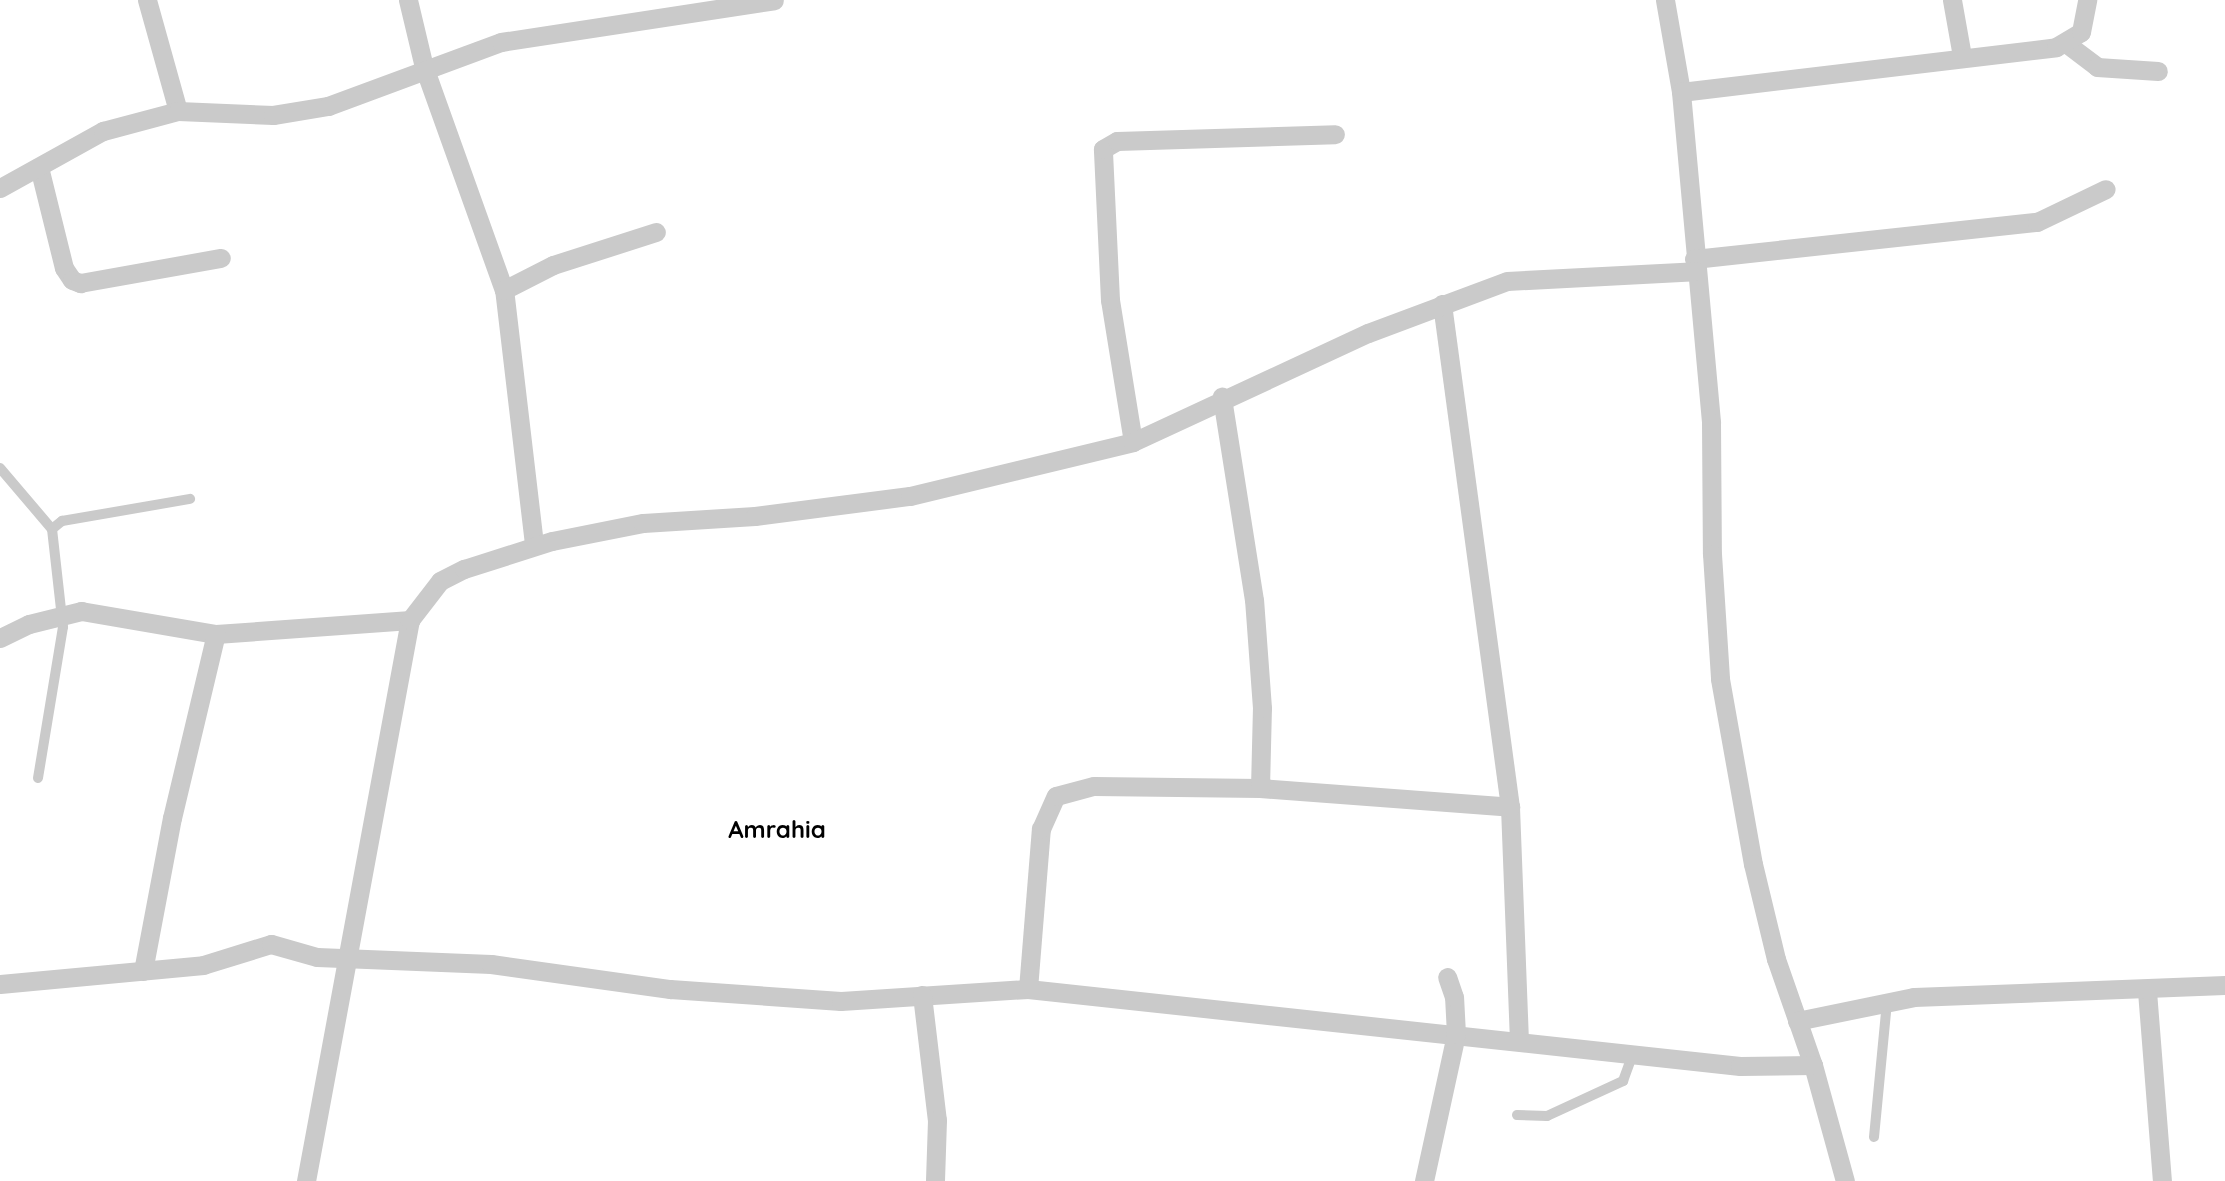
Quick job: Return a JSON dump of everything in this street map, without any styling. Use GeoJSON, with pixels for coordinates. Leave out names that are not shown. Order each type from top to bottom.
{"type":"FeatureCollection","features":[{"type":"Feature","properties":{"kind":"street"},"geometry":{"type":"LineString","coordinates":[[146,0],[178,110]]}},
{"type":"Feature","properties":{"kind":"street"},"geometry":{"type":"LineString","coordinates":[[408,0],[424,67],[504,290],[534,544]]}},
{"type":"Feature","properties":{"kind":"street"},"geometry":{"type":"LineString","coordinates":[[0,188],[103,131],[178,110],[273,115],[328,106],[424,67],[501,42],[774,0]]}},
{"type":"Feature","properties":{"kind":"street"},"geometry":{"type":"LineString","coordinates":[[1665,0],[1681,92],[1695,265],[1712,423],[1712,554],[1720,679],[1753,864],[1845,1181]]}},
{"type":"Feature","properties":{"kind":"street"},"geometry":{"type":"LineString","coordinates":[[1952,0],[1962,56]]}},
{"type":"Feature","properties":{"kind":"street"},"geometry":{"type":"LineString","coordinates":[[1681,92],[2067,44],[2085,23],[2087,0]]}},
{"type":"Feature","properties":{"kind":"street"},"geometry":{"type":"LineString","coordinates":[[2067,44],[2097,67],[2158,71]]}},
{"type":"Feature","properties":{"kind":"street"},"geometry":{"type":"LineString","coordinates":[[1133,442],[1110,300],[1103,149],[1117,141],[1335,134]]}},
{"type":"Feature","properties":{"kind":"street"},"geometry":{"type":"LineString","coordinates":[[39,167],[61,257],[72,280],[80,283],[221,258]]}},
{"type":"Feature","properties":{"kind":"street"},"geometry":{"type":"LineString","coordinates":[[306,1181],[410,620],[440,581],[534,544],[643,523],[755,516],[910,496],[1133,442],[1222,397],[1442,304],[1507,281],[1695,265],[2037,222],[2106,189]]}},
{"type":"Feature","properties":{"kind":"street"},"geometry":{"type":"LineString","coordinates":[[504,290],[553,265],[656,232]]}},
{"type":"Feature","properties":{"kind":"street"},"geometry":{"type":"LineString","coordinates":[[1442,304],[1510,807],[1519,1040]]}},
{"type":"Feature","properties":{"kind":"street"},"geometry":{"type":"LineString","coordinates":[[1222,397],[1254,600],[1262,708],[1260,788]]}},
{"type":"Feature","properties":{"kind":"street"},"geometry":{"type":"LineString","coordinates":[[0,638],[62,613],[81,611],[216,634],[410,620]]}},
{"type":"Feature","properties":{"kind":"street"},"geometry":{"type":"LineString","coordinates":[[143,971],[172,818],[216,634]]}},
{"type":"Feature","properties":{"kind":"street"},"geometry":{"type":"LineString","coordinates":[[1028,989],[1041,829],[1056,796],[1094,786],[1260,788],[1510,807]]}},
{"type":"Feature","properties":{"kind":"street"},"geometry":{"type":"LineString","coordinates":[[0,984],[203,965],[271,944],[317,957],[491,964],[670,989],[841,1001],[1028,989],[1740,1066],[1813,1065]]}},
{"type":"Feature","properties":{"kind":"street"},"geometry":{"type":"LineString","coordinates":[[1424,1181],[1456,1034],[1454,997],[1447,977]]}},
{"type":"Feature","properties":{"kind":"street"},"geometry":{"type":"LineString","coordinates":[[1797,1021],[1887,1002],[2073,988],[2147,991],[2225,985]]}},
{"type":"Feature","properties":{"kind":"street"},"geometry":{"type":"LineString","coordinates":[[2147,991],[2162,1181]]}},
{"type":"Feature","properties":{"kind":"street"},"geometry":{"type":"LineString","coordinates":[[922,995],[937,1120],[935,1181]]}},
{"type":"Feature","properties":{"kind":"lane"},"geometry":{"type":"LineString","coordinates":[[0,468],[52,529],[62,613],[38,778]]}},
{"type":"Feature","properties":{"kind":"lane"},"geometry":{"type":"LineString","coordinates":[[52,529],[62,521],[190,499]]}},
{"type":"Feature","properties":{"kind":"lane"},"geometry":{"type":"LineString","coordinates":[[1874,1137],[1887,1002]]}},
{"type":"Feature","properties":{"kind":"lane"},"geometry":{"type":"LineString","coordinates":[[1517,1115],[1547,1116],[1623,1081],[1634,1054]]}},
{"type":"Feature","properties":{"kind":"district","name":"Amrahia"},"geometry":{"type":"Point","coordinates":[777,830]}}]}
